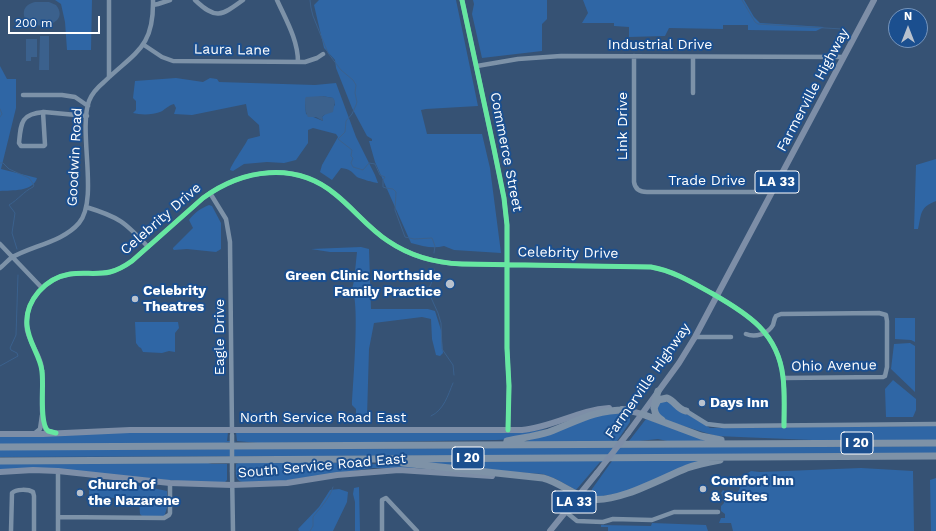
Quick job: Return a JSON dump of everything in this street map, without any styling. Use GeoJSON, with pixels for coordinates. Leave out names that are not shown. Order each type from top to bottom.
{"type":"FeatureCollection","features":[{"type":"Feature","properties":{"kind":"highway"},"geometry":{"type":"LineString","coordinates":[[658,391],[654,408],[657,417],[667,423]]}},
{"type":"Feature","properties":{"kind":"highway"},"geometry":{"type":"LineString","coordinates":[[654,408],[658,400],[667,398],[674,402],[681,410],[686,411]]}},
{"type":"Feature","properties":{"kind":"highway"},"geometry":{"type":"LineString","coordinates":[[490,444],[541,434],[600,412],[626,410]]}},
{"type":"Feature","properties":{"kind":"highway"},"geometry":{"type":"LineString","coordinates":[[642,414],[716,440],[777,444]]}},
{"type":"Feature","properties":{"kind":"highway","name":"I 20"},"geometry":{"type":"LineString","coordinates":[[0,447],[936,443]]}},
{"type":"Feature","properties":{"kind":"highway","name":"I 20"},"geometry":{"type":"LineString","coordinates":[[0,460],[369,460],[936,456]]}},
{"type":"Feature","properties":{"kind":"highway"},"geometry":{"type":"LineString","coordinates":[[369,460],[549,479],[579,496],[598,500],[616,497],[689,468],[706,463],[742,457]]}},
{"type":"Feature","properties":{"kind":"highway"},"geometry":{"type":"LineString","coordinates":[[565,487],[570,498],[567,510]]}},
{"type":"Feature","properties":{"kind":"main road","name":"Farmerville Highway"},"geometry":{"type":"LineString","coordinates":[[550,531],[628,433],[679,363],[695,337],[874,0]]}},
{"type":"Feature","properties":{"kind":"main road","name":"North Service Road East"},"geometry":{"type":"LineString","coordinates":[[0,434],[56,433],[97,430],[232,432],[532,430],[594,410],[611,408],[642,414]]}},
{"type":"Feature","properties":{"kind":"main road","name":"South Service Road East"},"geometry":{"type":"LineString","coordinates":[[0,472],[58,471],[170,484],[232,485],[287,483],[337,475],[399,470],[500,477],[526,476]]}},
{"type":"Feature","properties":{"kind":"street"},"geometry":{"type":"LineString","coordinates":[[108,0],[109,77]]}},
{"type":"Feature","properties":{"kind":"street"},"geometry":{"type":"LineString","coordinates":[[153,2],[170,0]]}},
{"type":"Feature","properties":{"kind":"street"},"geometry":{"type":"LineString","coordinates":[[195,0],[211,13],[221,14],[225,13],[243,0]]}},
{"type":"Feature","properties":{"kind":"street"},"geometry":{"type":"LineString","coordinates":[[277,0],[294,39],[298,54],[298,62]]}},
{"type":"Feature","properties":{"kind":"street","name":"Commerce Street"},"geometry":{"type":"LineString","coordinates":[[462,0],[477,66],[507,225],[507,348],[509,386],[508,430]]}},
{"type":"Feature","properties":{"kind":"street","name":"Goodwin Road"},"geometry":{"type":"LineString","coordinates":[[0,268],[12,257],[68,232],[79,223],[83,217],[86,207],[88,187],[88,106],[92,96],[109,77],[136,54],[144,44],[151,29],[153,2]]}},
{"type":"Feature","properties":{"kind":"street","name":"Laura Lane"},"geometry":{"type":"LineString","coordinates":[[144,44],[162,57],[173,60],[298,62],[310,61],[324,54]]}},
{"type":"Feature","properties":{"kind":"street","name":"Link Drive"},"geometry":{"type":"LineString","coordinates":[[634,56],[634,182],[636,188],[643,192]]}},
{"type":"Feature","properties":{"kind":"street","name":"Industrial Drive"},"geometry":{"type":"LineString","coordinates":[[477,66],[538,57],[844,57]]}},
{"type":"Feature","properties":{"kind":"street"},"geometry":{"type":"LineString","coordinates":[[693,57],[693,93]]}},
{"type":"Feature","properties":{"kind":"street"},"geometry":{"type":"LineString","coordinates":[[23,95],[62,95],[75,97],[88,106]]}},
{"type":"Feature","properties":{"kind":"street"},"geometry":{"type":"LineString","coordinates":[[43,112],[44,146],[20,145],[24,118],[30,114],[43,112],[87,116]]}},
{"type":"Feature","properties":{"kind":"street","name":"Celebrity Drive"},"geometry":{"type":"LineString","coordinates":[[43,414],[42,368],[29,336],[27,321],[33,299],[42,288],[54,279],[63,276],[72,274],[100,274],[121,269],[210,193],[225,183],[237,178],[269,172],[297,175],[324,186],[336,194],[374,231],[387,241],[414,255],[441,262],[453,264],[651,267],[668,270],[717,296],[745,314],[765,332],[776,351],[783,378],[784,426]]}},
{"type":"Feature","properties":{"kind":"street","name":"Trade Drive"},"geometry":{"type":"LineString","coordinates":[[643,192],[772,192]]}},
{"type":"Feature","properties":{"kind":"street","name":"Eagle Drive"},"geometry":{"type":"LineString","coordinates":[[210,193],[226,219],[230,242],[232,531]]}},
{"type":"Feature","properties":{"kind":"street"},"geometry":{"type":"LineString","coordinates":[[86,207],[113,216],[122,221],[148,247]]}},
{"type":"Feature","properties":{"kind":"street"},"geometry":{"type":"LineString","coordinates":[[0,244],[42,288]]}},
{"type":"Feature","properties":{"kind":"street","name":"Ohio Avenue"},"geometry":{"type":"LineString","coordinates":[[765,332],[773,325],[776,315],[884,314],[887,317],[887,367],[885,376],[783,378]]}},
{"type":"Feature","properties":{"kind":"street"},"geometry":{"type":"LineString","coordinates":[[746,334],[760,335],[765,332]]}},
{"type":"Feature","properties":{"kind":"street"},"geometry":{"type":"LineString","coordinates":[[695,337],[732,337]]}},
{"type":"Feature","properties":{"kind":"street"},"geometry":{"type":"LineString","coordinates":[[686,411],[707,424],[718,426],[936,424]]}},
{"type":"Feature","properties":{"kind":"street"},"geometry":{"type":"LineString","coordinates":[[43,414],[45,429],[56,433]]}},
{"type":"Feature","properties":{"kind":"street"},"geometry":{"type":"LineString","coordinates":[[31,434],[40,430],[43,414]]}},
{"type":"Feature","properties":{"kind":"street"},"geometry":{"type":"LineString","coordinates":[[58,471],[58,531]]}},
{"type":"Feature","properties":{"kind":"street"},"geometry":{"type":"LineString","coordinates":[[58,518],[164,518],[170,513],[170,484]]}},
{"type":"Feature","properties":{"kind":"street"},"geometry":{"type":"LineString","coordinates":[[11,531],[11,494],[15,490],[29,490],[34,494],[34,531]]}},
{"type":"Feature","properties":{"kind":"street"},"geometry":{"type":"LineString","coordinates":[[382,531],[382,500],[386,498],[417,531]]}},
{"type":"Feature","properties":{"kind":"street"},"geometry":{"type":"LineString","coordinates":[[567,510],[577,521],[603,522],[613,519],[652,520],[674,512],[718,512]]}},
{"type":"Feature","properties":{"kind":"shaded area"},"geometry":{"type":"Polygon","coordinates":[[[55,0],[92,0],[91,50],[67,50],[65,22],[61,4],[55,0]]]}},
{"type":"Feature","properties":{"kind":"shaded area"},"geometry":{"type":"Polygon","coordinates":[[[319,0],[456,0],[478,106],[421,110],[427,134],[482,134],[490,168],[501,253],[454,250],[444,246],[432,247],[411,243],[375,162],[369,141],[372,141],[372,139],[367,136],[352,108],[336,68],[335,60],[324,48],[314,5],[319,0]]]}},
{"type":"Feature","properties":{"kind":"shaded area"},"geometry":{"type":"Polygon","coordinates":[[[473,0],[547,0],[547,19],[542,24],[542,51],[482,58],[472,14],[474,4],[473,0]]]}},
{"type":"Feature","properties":{"kind":"shaded area"},"geometry":{"type":"Polygon","coordinates":[[[583,0],[744,0],[754,17],[760,23],[824,27],[816,31],[748,30],[748,25],[723,25],[723,29],[669,28],[665,36],[629,37],[629,27],[614,26],[614,23],[582,23],[588,13],[583,0]]]}},
{"type":"Feature","properties":{"kind":"shaded area"},"geometry":{"type":"Polygon","coordinates":[[[35,2],[49,2],[56,5],[60,13],[58,19],[53,23],[45,25],[30,23],[25,18],[24,11],[28,5],[35,2]]]}},
{"type":"Feature","properties":{"kind":"shaded area"},"geometry":{"type":"Polygon","coordinates":[[[40,36],[49,36],[49,70],[39,70],[40,36]]]}},
{"type":"Feature","properties":{"kind":"shaded area"},"geometry":{"type":"Polygon","coordinates":[[[26,39],[37,39],[37,57],[31,57],[31,61],[26,61],[26,39]]]}},
{"type":"Feature","properties":{"kind":"shaded area"},"geometry":{"type":"Polygon","coordinates":[[[0,66],[7,79],[16,79],[16,108],[1,169],[37,178],[35,183],[31,186],[16,190],[0,191],[0,66]]]}},
{"type":"Feature","properties":{"kind":"shaded area"},"geometry":{"type":"Polygon","coordinates":[[[176,78],[203,82],[210,78],[217,79],[219,82],[315,85],[336,83],[356,137],[378,183],[358,178],[344,168],[341,168],[332,180],[320,172],[322,165],[338,137],[336,134],[313,128],[308,130],[308,143],[296,160],[284,163],[267,162],[244,164],[233,171],[230,170],[248,139],[260,136],[259,125],[248,115],[246,104],[192,115],[174,114],[176,108],[174,104],[157,113],[136,114],[133,113],[136,110],[136,101],[133,98],[135,81],[176,78]],[[322,96],[305,103],[306,114],[323,121],[322,117],[335,105],[333,98],[322,96]]]}},
{"type":"Feature","properties":{"kind":"shaded area"},"geometry":{"type":"Polygon","coordinates":[[[322,96],[333,98],[335,101],[333,112],[324,115],[322,117],[323,121],[316,117],[308,117],[305,108],[306,97],[322,96]]]}},
{"type":"Feature","properties":{"kind":"shaded area"},"geometry":{"type":"Polygon","coordinates":[[[936,159],[936,201],[924,209],[918,229],[914,229],[916,165],[936,159]]]}},
{"type":"Feature","properties":{"kind":"shaded area"},"geometry":{"type":"Polygon","coordinates":[[[209,205],[212,206],[221,223],[221,249],[216,252],[187,249],[174,250],[173,248],[193,228],[189,220],[191,217],[209,205]]]}},
{"type":"Feature","properties":{"kind":"shaded area"},"geometry":{"type":"Polygon","coordinates":[[[361,247],[369,249],[371,309],[428,309],[435,311],[441,330],[443,353],[440,356],[436,355],[432,339],[431,319],[422,317],[374,323],[369,349],[367,417],[356,417],[356,409],[352,405],[356,310],[352,289],[357,252],[330,252],[311,249],[361,247]]]}},
{"type":"Feature","properties":{"kind":"shaded area"},"geometry":{"type":"Polygon","coordinates":[[[895,318],[915,318],[915,342],[911,340],[895,339],[895,318]]]}},
{"type":"Feature","properties":{"kind":"shaded area"},"geometry":{"type":"Polygon","coordinates":[[[135,322],[178,322],[179,328],[175,333],[175,352],[143,352],[136,343],[135,322]]]}},
{"type":"Feature","properties":{"kind":"shaded area"},"geometry":{"type":"Polygon","coordinates":[[[910,343],[915,346],[915,392],[891,369],[894,344],[910,343]]]}},
{"type":"Feature","properties":{"kind":"shaded area"},"geometry":{"type":"Polygon","coordinates":[[[893,380],[916,399],[916,410],[913,417],[886,417],[885,389],[893,380]]]}},
{"type":"Feature","properties":{"kind":"shaded area"},"geometry":{"type":"Polygon","coordinates":[[[660,400],[674,404],[682,413],[689,415],[710,428],[936,426],[936,440],[812,440],[716,436],[667,421],[657,413],[658,401],[660,400]]]}},
{"type":"Feature","properties":{"kind":"shaded area"},"geometry":{"type":"Polygon","coordinates":[[[627,413],[630,416],[630,422],[617,441],[629,441],[646,419],[711,441],[667,441],[658,439],[630,442],[524,442],[599,414],[627,413]]]}},
{"type":"Feature","properties":{"kind":"shaded area"},"geometry":{"type":"Polygon","coordinates":[[[563,423],[516,439],[258,443],[237,441],[236,432],[528,432],[545,429],[563,423]]]}},
{"type":"Feature","properties":{"kind":"shaded area"},"geometry":{"type":"Polygon","coordinates":[[[228,432],[227,441],[237,441],[224,443],[0,445],[0,437],[101,433],[228,432]]]}},
{"type":"Feature","properties":{"kind":"shaded area"},"geometry":{"type":"Polygon","coordinates":[[[936,446],[936,454],[0,457],[0,450],[936,446]]]}},
{"type":"Feature","properties":{"kind":"shaded area"},"geometry":{"type":"Polygon","coordinates":[[[708,460],[618,494],[594,497],[591,493],[592,489],[612,461],[600,462],[576,490],[543,474],[498,471],[423,462],[708,460]]]}},
{"type":"Feature","properties":{"kind":"shaded area"},"geometry":{"type":"Polygon","coordinates":[[[204,462],[212,464],[227,464],[227,480],[225,482],[215,483],[0,470],[0,463],[204,462]]]}},
{"type":"Feature","properties":{"kind":"shaded area"},"geometry":{"type":"Polygon","coordinates":[[[241,462],[316,462],[441,469],[373,468],[277,482],[243,482],[238,480],[236,473],[236,464],[241,462]]]}},
{"type":"Feature","properties":{"kind":"shaded area"},"geometry":{"type":"Polygon","coordinates":[[[861,468],[913,471],[914,531],[733,531],[731,523],[719,523],[721,518],[725,518],[725,514],[721,511],[721,506],[724,503],[724,499],[721,493],[723,490],[728,493],[731,501],[739,490],[745,475],[751,471],[760,472],[861,468]]]}},
{"type":"Feature","properties":{"kind":"shaded area"},"geometry":{"type":"Polygon","coordinates":[[[936,478],[936,531],[931,531],[930,480],[936,478]]]}},
{"type":"Feature","properties":{"kind":"shaded area"},"geometry":{"type":"Polygon","coordinates":[[[89,479],[167,491],[167,508],[164,517],[143,517],[140,514],[139,500],[89,496],[89,479]]]}},
{"type":"Feature","properties":{"kind":"shaded area"},"geometry":{"type":"Polygon","coordinates":[[[359,487],[360,531],[355,531],[355,502],[353,494],[354,488],[359,487]]]}},
{"type":"Feature","properties":{"kind":"shaded area"},"geometry":{"type":"Polygon","coordinates":[[[339,489],[348,492],[347,502],[333,531],[299,531],[298,529],[319,507],[330,490],[339,489]]]}},
{"type":"Feature","properties":{"kind":"shaded area"},"geometry":{"type":"Polygon","coordinates":[[[652,523],[706,525],[708,531],[608,531],[608,527],[601,527],[601,525],[651,526],[652,523]]]}},
{"type":"Feature","properties":{"kind":"waterway"},"geometry":{"type":"LineString","coordinates":[[310,0],[313,16],[328,53],[341,70],[353,80],[356,85],[355,93],[357,102],[352,114],[346,121],[345,132],[338,139],[352,150],[351,156],[353,158],[351,163],[353,167],[363,170],[369,163],[375,164],[380,175],[385,177],[383,180],[383,187],[393,189],[396,192],[395,210],[405,237],[414,239],[432,238],[435,246],[434,253]]}},
{"type":"Feature","properties":{"kind":"waterway"},"geometry":{"type":"LineString","coordinates":[[742,0],[755,22],[758,24],[842,29],[848,32]]}},
{"type":"Feature","properties":{"kind":"waterway"},"geometry":{"type":"LineString","coordinates":[[0,109],[2,114],[0,117]]}},
{"type":"Feature","properties":{"kind":"waterway"},"geometry":{"type":"LineString","coordinates":[[0,163],[3,163],[9,169],[29,178],[34,185],[9,205],[15,213],[12,233],[17,249]]}},
{"type":"Feature","properties":{"kind":"waterway"},"geometry":{"type":"LineString","coordinates":[[434,269],[433,279],[428,291],[441,323],[442,349],[453,365],[454,375]]}},
{"type":"Feature","properties":{"kind":"waterway"},"geometry":{"type":"LineString","coordinates":[[0,366],[18,356],[17,353],[10,348],[16,335],[18,275]]}},
{"type":"Feature","properties":{"kind":"waterway"},"geometry":{"type":"LineString","coordinates":[[431,416],[442,406],[453,383]]}},
{"type":"Feature","properties":{"kind":"waterway"},"geometry":{"type":"LineString","coordinates":[[310,531],[313,526],[313,517],[327,499],[333,487]]}},
{"type":"Feature","properties":{"kind":"cycle path"},"geometry":{"type":"LineString","coordinates":[[462,0],[504,198],[507,225],[507,348],[509,386],[508,430]]}},
{"type":"Feature","properties":{"kind":"cycle path"},"geometry":{"type":"LineString","coordinates":[[56,433],[48,431],[45,427],[41,365],[29,337],[27,316],[33,299],[45,285],[61,276],[75,273],[105,273],[121,268],[132,261],[203,198],[235,180],[252,175],[269,173],[286,173],[303,177],[319,184],[335,194],[388,241],[405,251],[423,258],[462,264],[651,267],[668,271],[683,278],[738,309],[759,326],[768,337],[775,348],[783,377],[784,426]]}},
{"type":"Feature","properties":{"kind":"place","name":"Green Clinic Northside Family Practice"},"geometry":{"type":"Point","coordinates":[450,284]}},
{"type":"Feature","properties":{"kind":"place","name":"Celebrity Theatres"},"geometry":{"type":"Point","coordinates":[135,299]}},
{"type":"Feature","properties":{"kind":"place","name":"Days Inn"},"geometry":{"type":"Point","coordinates":[702,403]}},
{"type":"Feature","properties":{"kind":"place","name":"Comfort Inn & Suites"},"geometry":{"type":"Point","coordinates":[703,489]}},
{"type":"Feature","properties":{"kind":"place","name":"Church of the Nazarene"},"geometry":{"type":"Point","coordinates":[80,493]}}]}
